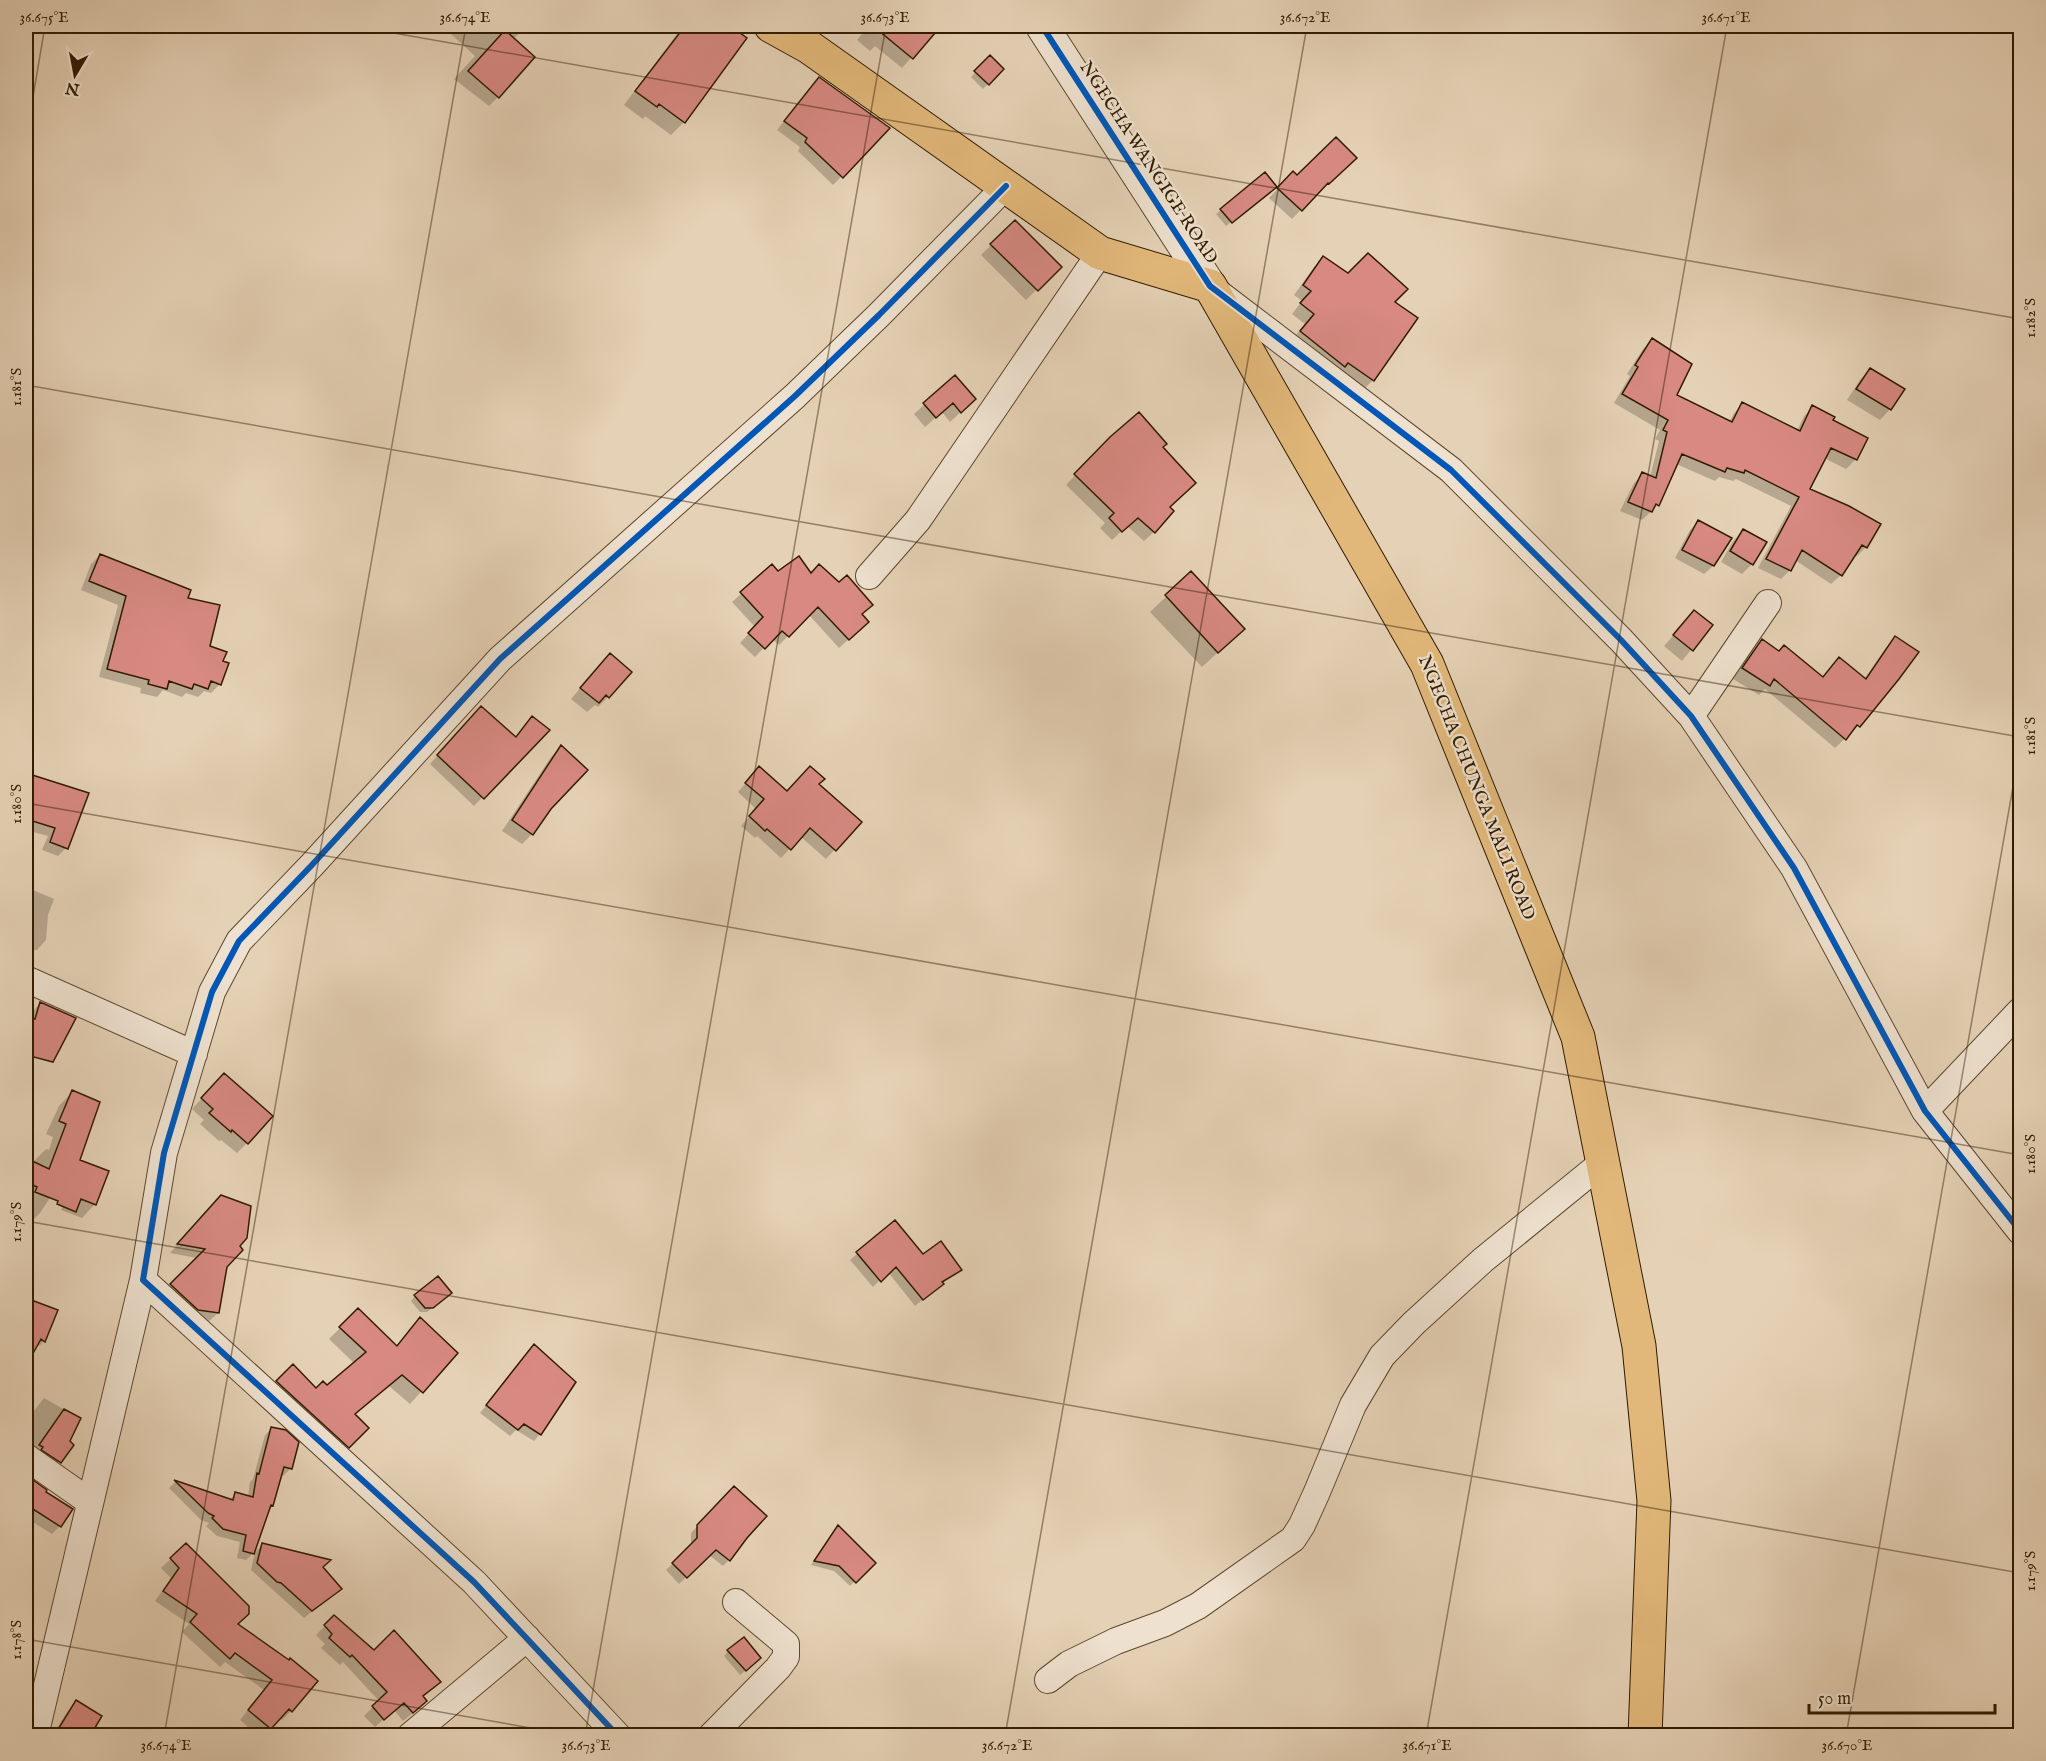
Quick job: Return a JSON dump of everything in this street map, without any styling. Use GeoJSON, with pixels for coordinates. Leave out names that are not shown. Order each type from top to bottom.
{"type":"FeatureCollection","features":[{"type":"Feature","properties":{"kind":"main road"},"geometry":{"type":"LineString","coordinates":[[771,26],[809,47],[1100,253],[1209,286]]}},
{"type":"Feature","properties":{"kind":"main road","name":"NGECHA CHUNGA MALI ROAD"},"geometry":{"type":"LineString","coordinates":[[1209,286],[1427,664],[1578,1037],[1639,1346],[1654,1501],[1645,1736]]}},
{"type":"Feature","properties":{"kind":"street","name":"NGECHA WANGIGE ROAD"},"geometry":{"type":"LineString","coordinates":[[1042,26],[1209,286]]}},
{"type":"Feature","properties":{"kind":"street"},"geometry":{"type":"LineString","coordinates":[[35,1736],[142,1280],[164,1153],[212,992],[239,941],[311,866],[500,659],[795,396],[879,315],[1006,186]]}},
{"type":"Feature","properties":{"kind":"street"},"geometry":{"type":"LineString","coordinates":[[869,576],[918,520],[1100,253]]}},
{"type":"Feature","properties":{"kind":"street"},"geometry":{"type":"LineString","coordinates":[[1209,286],[1451,470],[1621,639],[1691,716],[1794,868],[1925,1111],[2020,1231]]}},
{"type":"Feature","properties":{"kind":"street"},"geometry":{"type":"LineString","coordinates":[[1691,716],[1768,603]]}},
{"type":"Feature","properties":{"kind":"street"},"geometry":{"type":"LineString","coordinates":[[26,979],[194,1054]]}},
{"type":"Feature","properties":{"kind":"street"},"geometry":{"type":"LineString","coordinates":[[1925,1111],[2020,1011]]}},
{"type":"Feature","properties":{"kind":"street"},"geometry":{"type":"LineString","coordinates":[[1048,1680],[1069,1664],[1116,1641],[1165,1623],[1198,1606],[1293,1539],[1317,1492],[1353,1405],[1382,1356],[1414,1323],[1483,1260],[1602,1162]]}},
{"type":"Feature","properties":{"kind":"street"},"geometry":{"type":"LineString","coordinates":[[142,1280],[474,1582],[618,1736]]}},
{"type":"Feature","properties":{"kind":"street"},"geometry":{"type":"LineString","coordinates":[[26,1457],[90,1502]]}},
{"type":"Feature","properties":{"kind":"street"},"geometry":{"type":"LineString","coordinates":[[711,1736],[786,1657],[786,1644],[736,1602]]}},
{"type":"Feature","properties":{"kind":"street"},"geometry":{"type":"LineString","coordinates":[[410,1736],[527,1638]]}},
{"type":"Feature","properties":{"kind":"building"},"geometry":{"type":"Polygon","coordinates":[[[685,26],[730,26],[747,38],[685,123],[659,104],[657,107],[635,91],[685,26]]]}},
{"type":"Feature","properties":{"kind":"building"},"geometry":{"type":"Polygon","coordinates":[[[873,26],[941,26],[913,59],[873,26]]]}},
{"type":"Feature","properties":{"kind":"building"},"geometry":{"type":"Polygon","coordinates":[[[505,30],[535,57],[499,98],[468,71],[505,30]]]}},
{"type":"Feature","properties":{"kind":"building"},"geometry":{"type":"Polygon","coordinates":[[[990,55],[1004,69],[989,85],[974,71],[990,55]]]}},
{"type":"Feature","properties":{"kind":"building"},"geometry":{"type":"Polygon","coordinates":[[[819,77],[890,128],[843,178],[805,142],[807,138],[784,121],[819,77]]]}},
{"type":"Feature","properties":{"kind":"building"},"geometry":{"type":"Polygon","coordinates":[[[1336,137],[1357,158],[1328,183],[1302,211],[1277,188],[1293,171],[1297,175],[1336,137]]]}},
{"type":"Feature","properties":{"kind":"building"},"geometry":{"type":"Polygon","coordinates":[[[1265,172],[1277,187],[1232,223],[1220,209],[1265,172]]]}},
{"type":"Feature","properties":{"kind":"building"},"geometry":{"type":"Polygon","coordinates":[[[1015,220],[1062,267],[1038,291],[990,244],[1015,220]]]}},
{"type":"Feature","properties":{"kind":"building"},"geometry":{"type":"Polygon","coordinates":[[[1368,253],[1408,289],[1395,302],[1418,318],[1374,381],[1348,363],[1345,367],[1300,331],[1314,314],[1300,303],[1311,291],[1303,285],[1323,256],[1348,273],[1368,253]]]}},
{"type":"Feature","properties":{"kind":"building"},"geometry":{"type":"Polygon","coordinates":[[[1652,338],[1692,364],[1677,395],[1732,422],[1742,402],[1800,431],[1812,405],[1835,417],[1833,420],[1868,438],[1857,460],[1831,448],[1810,489],[1849,506],[1881,524],[1867,548],[1862,545],[1842,576],[1802,550],[1791,571],[1766,559],[1799,497],[1745,470],[1744,473],[1727,468],[1725,472],[1682,454],[1659,506],[1656,504],[1652,512],[1628,502],[1642,472],[1656,478],[1667,432],[1663,430],[1668,420],[1622,394],[1638,367],[1635,365],[1652,338]]]}},
{"type":"Feature","properties":{"kind":"building"},"geometry":{"type":"Polygon","coordinates":[[[1870,368],[1905,389],[1891,410],[1856,389],[1870,368]]]}},
{"type":"Feature","properties":{"kind":"building"},"geometry":{"type":"Polygon","coordinates":[[[955,375],[976,399],[961,413],[953,403],[936,418],[923,403],[955,375]]]}},
{"type":"Feature","properties":{"kind":"building"},"geometry":{"type":"Polygon","coordinates":[[[1139,412],[1167,444],[1163,447],[1196,483],[1170,507],[1174,511],[1155,533],[1138,518],[1122,532],[1109,518],[1114,513],[1074,474],[1110,437],[1139,412]]]}},
{"type":"Feature","properties":{"kind":"building"},"geometry":{"type":"Polygon","coordinates":[[[1698,520],[1732,538],[1714,566],[1682,550],[1698,520]]]}},
{"type":"Feature","properties":{"kind":"building"},"geometry":{"type":"Polygon","coordinates":[[[1743,529],[1767,542],[1753,565],[1730,551],[1743,529]]]}},
{"type":"Feature","properties":{"kind":"building"},"geometry":{"type":"Polygon","coordinates":[[[100,554],[191,590],[188,598],[220,605],[210,646],[227,652],[223,661],[229,663],[221,685],[211,681],[208,689],[194,684],[192,689],[169,681],[167,689],[148,684],[149,680],[107,669],[126,596],[89,581],[100,554]]]}},
{"type":"Feature","properties":{"kind":"building"},"geometry":{"type":"Polygon","coordinates":[[[799,556],[811,573],[819,564],[839,582],[847,575],[873,605],[862,614],[869,622],[849,640],[818,607],[789,637],[782,631],[765,649],[748,633],[763,617],[740,592],[772,564],[778,571],[799,556]]]}},
{"type":"Feature","properties":{"kind":"building"},"geometry":{"type":"Polygon","coordinates":[[[1191,571],[1245,629],[1218,653],[1165,595],[1191,571]]]}},
{"type":"Feature","properties":{"kind":"building"},"geometry":{"type":"Polygon","coordinates":[[[1694,610],[1713,625],[1693,651],[1673,635],[1694,610]]]}},
{"type":"Feature","properties":{"kind":"building"},"geometry":{"type":"Polygon","coordinates":[[[1895,636],[1919,652],[1860,727],[1857,725],[1846,740],[1774,679],[1770,686],[1742,668],[1762,639],[1779,651],[1784,645],[1823,677],[1839,657],[1866,679],[1895,636]]]}},
{"type":"Feature","properties":{"kind":"building"},"geometry":{"type":"Polygon","coordinates":[[[610,653],[632,672],[609,698],[606,695],[599,703],[580,688],[610,653]]]}},
{"type":"Feature","properties":{"kind":"building"},"geometry":{"type":"Polygon","coordinates":[[[481,706],[516,737],[532,716],[550,730],[484,799],[437,755],[481,706]]]}},
{"type":"Feature","properties":{"kind":"building"},"geometry":{"type":"Polygon","coordinates":[[[561,745],[588,770],[551,809],[533,835],[512,820],[561,745]]]}},
{"type":"Feature","properties":{"kind":"building"},"geometry":{"type":"Polygon","coordinates":[[[759,766],[787,791],[810,766],[825,779],[819,784],[862,822],[836,851],[810,828],[791,850],[749,816],[764,799],[745,783],[759,766]]]}},
{"type":"Feature","properties":{"kind":"building"},"geometry":{"type":"Polygon","coordinates":[[[26,773],[89,793],[68,849],[50,842],[55,828],[26,819],[26,773]]]}},
{"type":"Feature","properties":{"kind":"building"},"geometry":{"type":"Polygon","coordinates":[[[40,1002],[76,1018],[53,1062],[26,1055],[26,1029],[29,1017],[35,1019],[40,1002]]]}},
{"type":"Feature","properties":{"kind":"building"},"geometry":{"type":"Polygon","coordinates":[[[224,1073],[273,1116],[248,1144],[209,1113],[213,1109],[201,1098],[224,1073]]]}},
{"type":"Feature","properties":{"kind":"building"},"geometry":{"type":"Polygon","coordinates":[[[72,1090],[100,1102],[80,1160],[109,1171],[96,1205],[81,1199],[76,1212],[57,1204],[58,1201],[35,1192],[37,1187],[26,1182],[26,1158],[49,1169],[66,1124],[59,1121],[72,1090]]]}},
{"type":"Feature","properties":{"kind":"building"},"geometry":{"type":"Polygon","coordinates":[[[221,1195],[251,1206],[247,1238],[240,1246],[243,1250],[227,1267],[219,1313],[198,1310],[170,1284],[205,1249],[177,1244],[221,1195]]]}},
{"type":"Feature","properties":{"kind":"building"},"geometry":{"type":"Polygon","coordinates":[[[895,1220],[923,1254],[941,1241],[962,1270],[942,1282],[944,1284],[923,1300],[896,1267],[881,1282],[856,1252],[895,1220]]]}},
{"type":"Feature","properties":{"kind":"building"},"geometry":{"type":"Polygon","coordinates":[[[438,1276],[452,1293],[433,1308],[425,1308],[414,1295],[438,1276]]]}},
{"type":"Feature","properties":{"kind":"building"},"geometry":{"type":"Polygon","coordinates":[[[26,1298],[58,1310],[45,1342],[41,1339],[26,1366],[26,1298]]]}},
{"type":"Feature","properties":{"kind":"building"},"geometry":{"type":"Polygon","coordinates":[[[358,1308],[397,1346],[420,1317],[458,1353],[423,1393],[402,1375],[355,1414],[369,1428],[349,1448],[276,1381],[293,1364],[316,1388],[323,1381],[327,1385],[366,1352],[339,1327],[358,1308]]]}},
{"type":"Feature","properties":{"kind":"building"},"geometry":{"type":"Polygon","coordinates":[[[534,1344],[576,1382],[541,1435],[524,1424],[518,1430],[486,1405],[534,1344]]]}},
{"type":"Feature","properties":{"kind":"building"},"geometry":{"type":"Polygon","coordinates":[[[64,1409],[81,1418],[70,1441],[74,1445],[61,1463],[41,1450],[43,1447],[39,1445],[64,1409]]]}},
{"type":"Feature","properties":{"kind":"building"},"geometry":{"type":"Polygon","coordinates":[[[271,1427],[286,1430],[299,1442],[292,1469],[284,1467],[273,1506],[271,1505],[254,1554],[243,1551],[246,1535],[223,1529],[212,1518],[214,1516],[174,1480],[233,1500],[235,1492],[253,1497],[257,1473],[259,1474],[271,1427]]]}},
{"type":"Feature","properties":{"kind":"building"},"geometry":{"type":"Polygon","coordinates":[[[26,1475],[47,1490],[46,1492],[73,1509],[61,1527],[33,1509],[26,1519],[26,1475]]]}},
{"type":"Feature","properties":{"kind":"building"},"geometry":{"type":"Polygon","coordinates":[[[734,1486],[767,1516],[730,1561],[716,1550],[687,1578],[672,1563],[697,1538],[697,1525],[734,1486]]]}},
{"type":"Feature","properties":{"kind":"building"},"geometry":{"type":"Polygon","coordinates":[[[838,1525],[876,1563],[856,1583],[839,1566],[814,1561],[838,1525]]]}},
{"type":"Feature","properties":{"kind":"building"},"geometry":{"type":"Polygon","coordinates":[[[186,1543],[249,1606],[249,1614],[238,1624],[289,1660],[290,1658],[318,1681],[292,1712],[289,1709],[271,1729],[248,1710],[272,1680],[235,1653],[230,1659],[190,1622],[197,1614],[163,1591],[179,1568],[170,1558],[186,1543]]]}},
{"type":"Feature","properties":{"kind":"building"},"geometry":{"type":"Polygon","coordinates":[[[262,1543],[331,1560],[323,1567],[342,1589],[312,1611],[257,1563],[262,1543]]]}},
{"type":"Feature","properties":{"kind":"building"},"geometry":{"type":"Polygon","coordinates":[[[334,1615],[374,1650],[394,1630],[441,1682],[423,1696],[427,1701],[413,1713],[404,1703],[384,1720],[372,1706],[387,1692],[352,1655],[350,1657],[329,1638],[332,1634],[324,1625],[334,1615]]]}},
{"type":"Feature","properties":{"kind":"building"},"geometry":{"type":"Polygon","coordinates":[[[744,1637],[761,1658],[746,1671],[727,1650],[744,1637]]]}},
{"type":"Feature","properties":{"kind":"building"},"geometry":{"type":"Polygon","coordinates":[[[76,1700],[102,1716],[90,1736],[54,1736],[76,1700]]]}},
{"type":"Feature","properties":{"kind":"cycle path"},"geometry":{"type":"LineString","coordinates":[[1042,26],[1210,286],[1451,470],[1621,640],[1691,716],[1794,868],[1925,1111],[2020,1231]]}},
{"type":"Feature","properties":{"kind":"cycle path"},"geometry":{"type":"LineString","coordinates":[[618,1736],[474,1582],[143,1280],[164,1153],[212,992],[239,941],[311,866],[500,659],[795,396],[879,315],[1006,186]]}}]}
